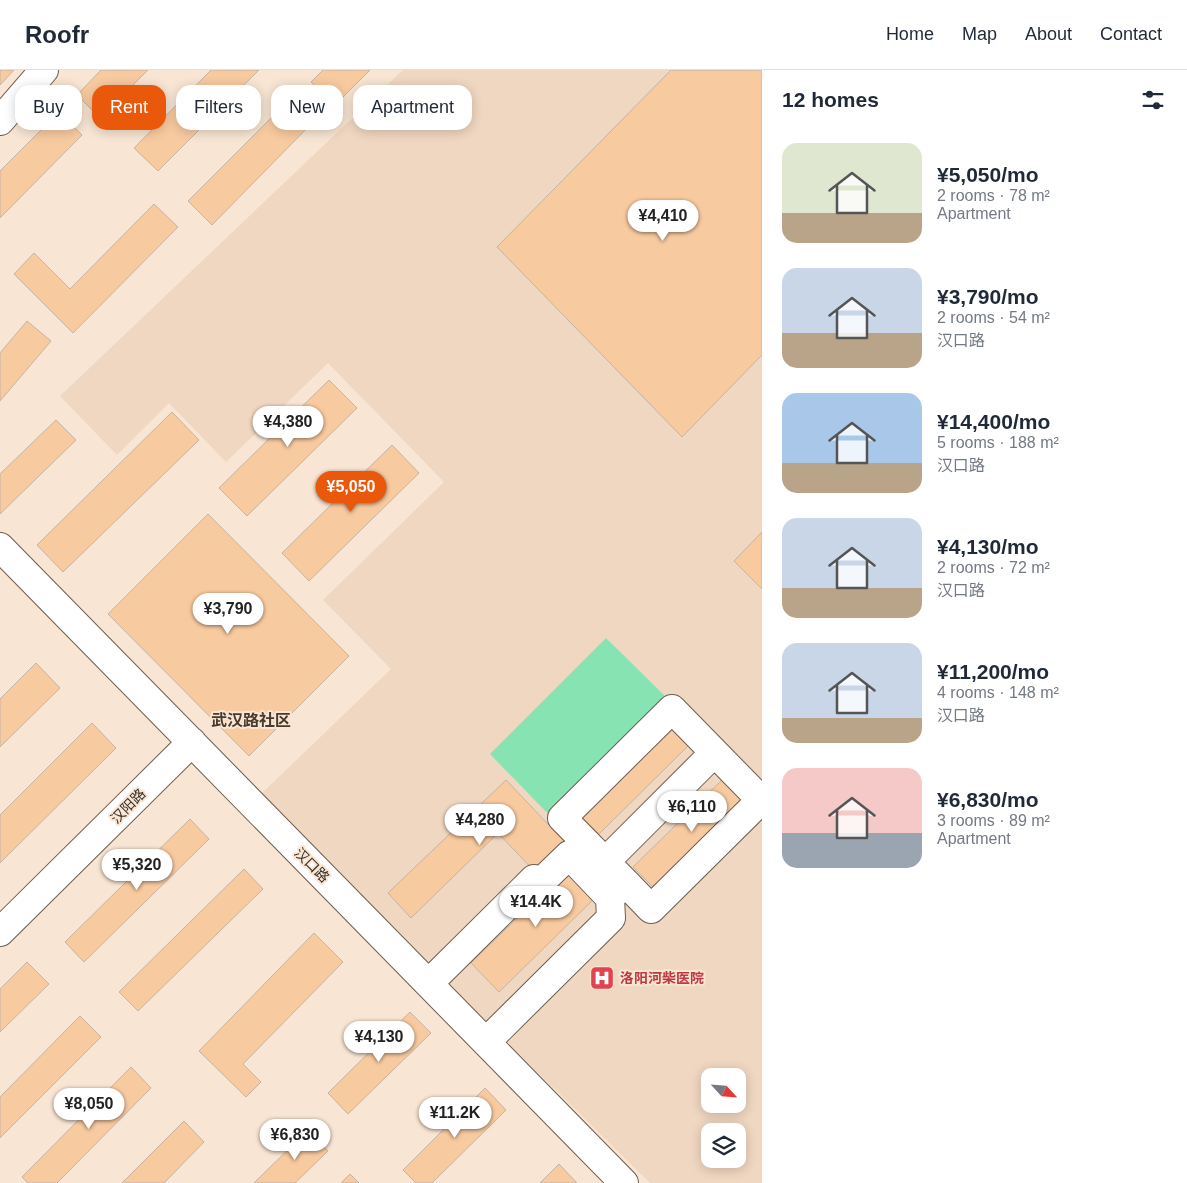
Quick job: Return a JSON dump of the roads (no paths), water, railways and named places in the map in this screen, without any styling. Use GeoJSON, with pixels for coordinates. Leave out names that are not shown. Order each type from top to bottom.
{"type":"FeatureCollection","features":[{"type":"Feature","properties":{"kind":"street"},"geometry":{"type":"LineString","coordinates":[[0,120],[44,70]]}},
{"type":"Feature","properties":{"kind":"street","name":"汉口路"},"geometry":{"type":"LineString","coordinates":[[0,547],[624,1183]]}},
{"type":"Feature","properties":{"kind":"street"},"geometry":{"type":"LineString","coordinates":[[429,984],[534,879],[539,884],[569,855],[617,890],[651,909],[761,800],[672,709],[562,818],[605,862],[617,890],[611,918],[486,1042]]}},
{"type":"Feature","properties":{"kind":"street","name":"汉阳路"},"geometry":{"type":"LineString","coordinates":[[0,932],[192,742]]}},
{"type":"Feature","properties":{"kind":"street"},"geometry":{"type":"LineString","coordinates":[[605,862],[714,753]]}},
{"type":"Feature","properties":{"kind":"place","name":"洛阳河柴医院"},"geometry":{"type":"Point","coordinates":[602,978]}},
{"type":"Feature","properties":{"kind":"district","name":"武汉路社区"},"geometry":{"type":"Point","coordinates":[251,720]}}]}
